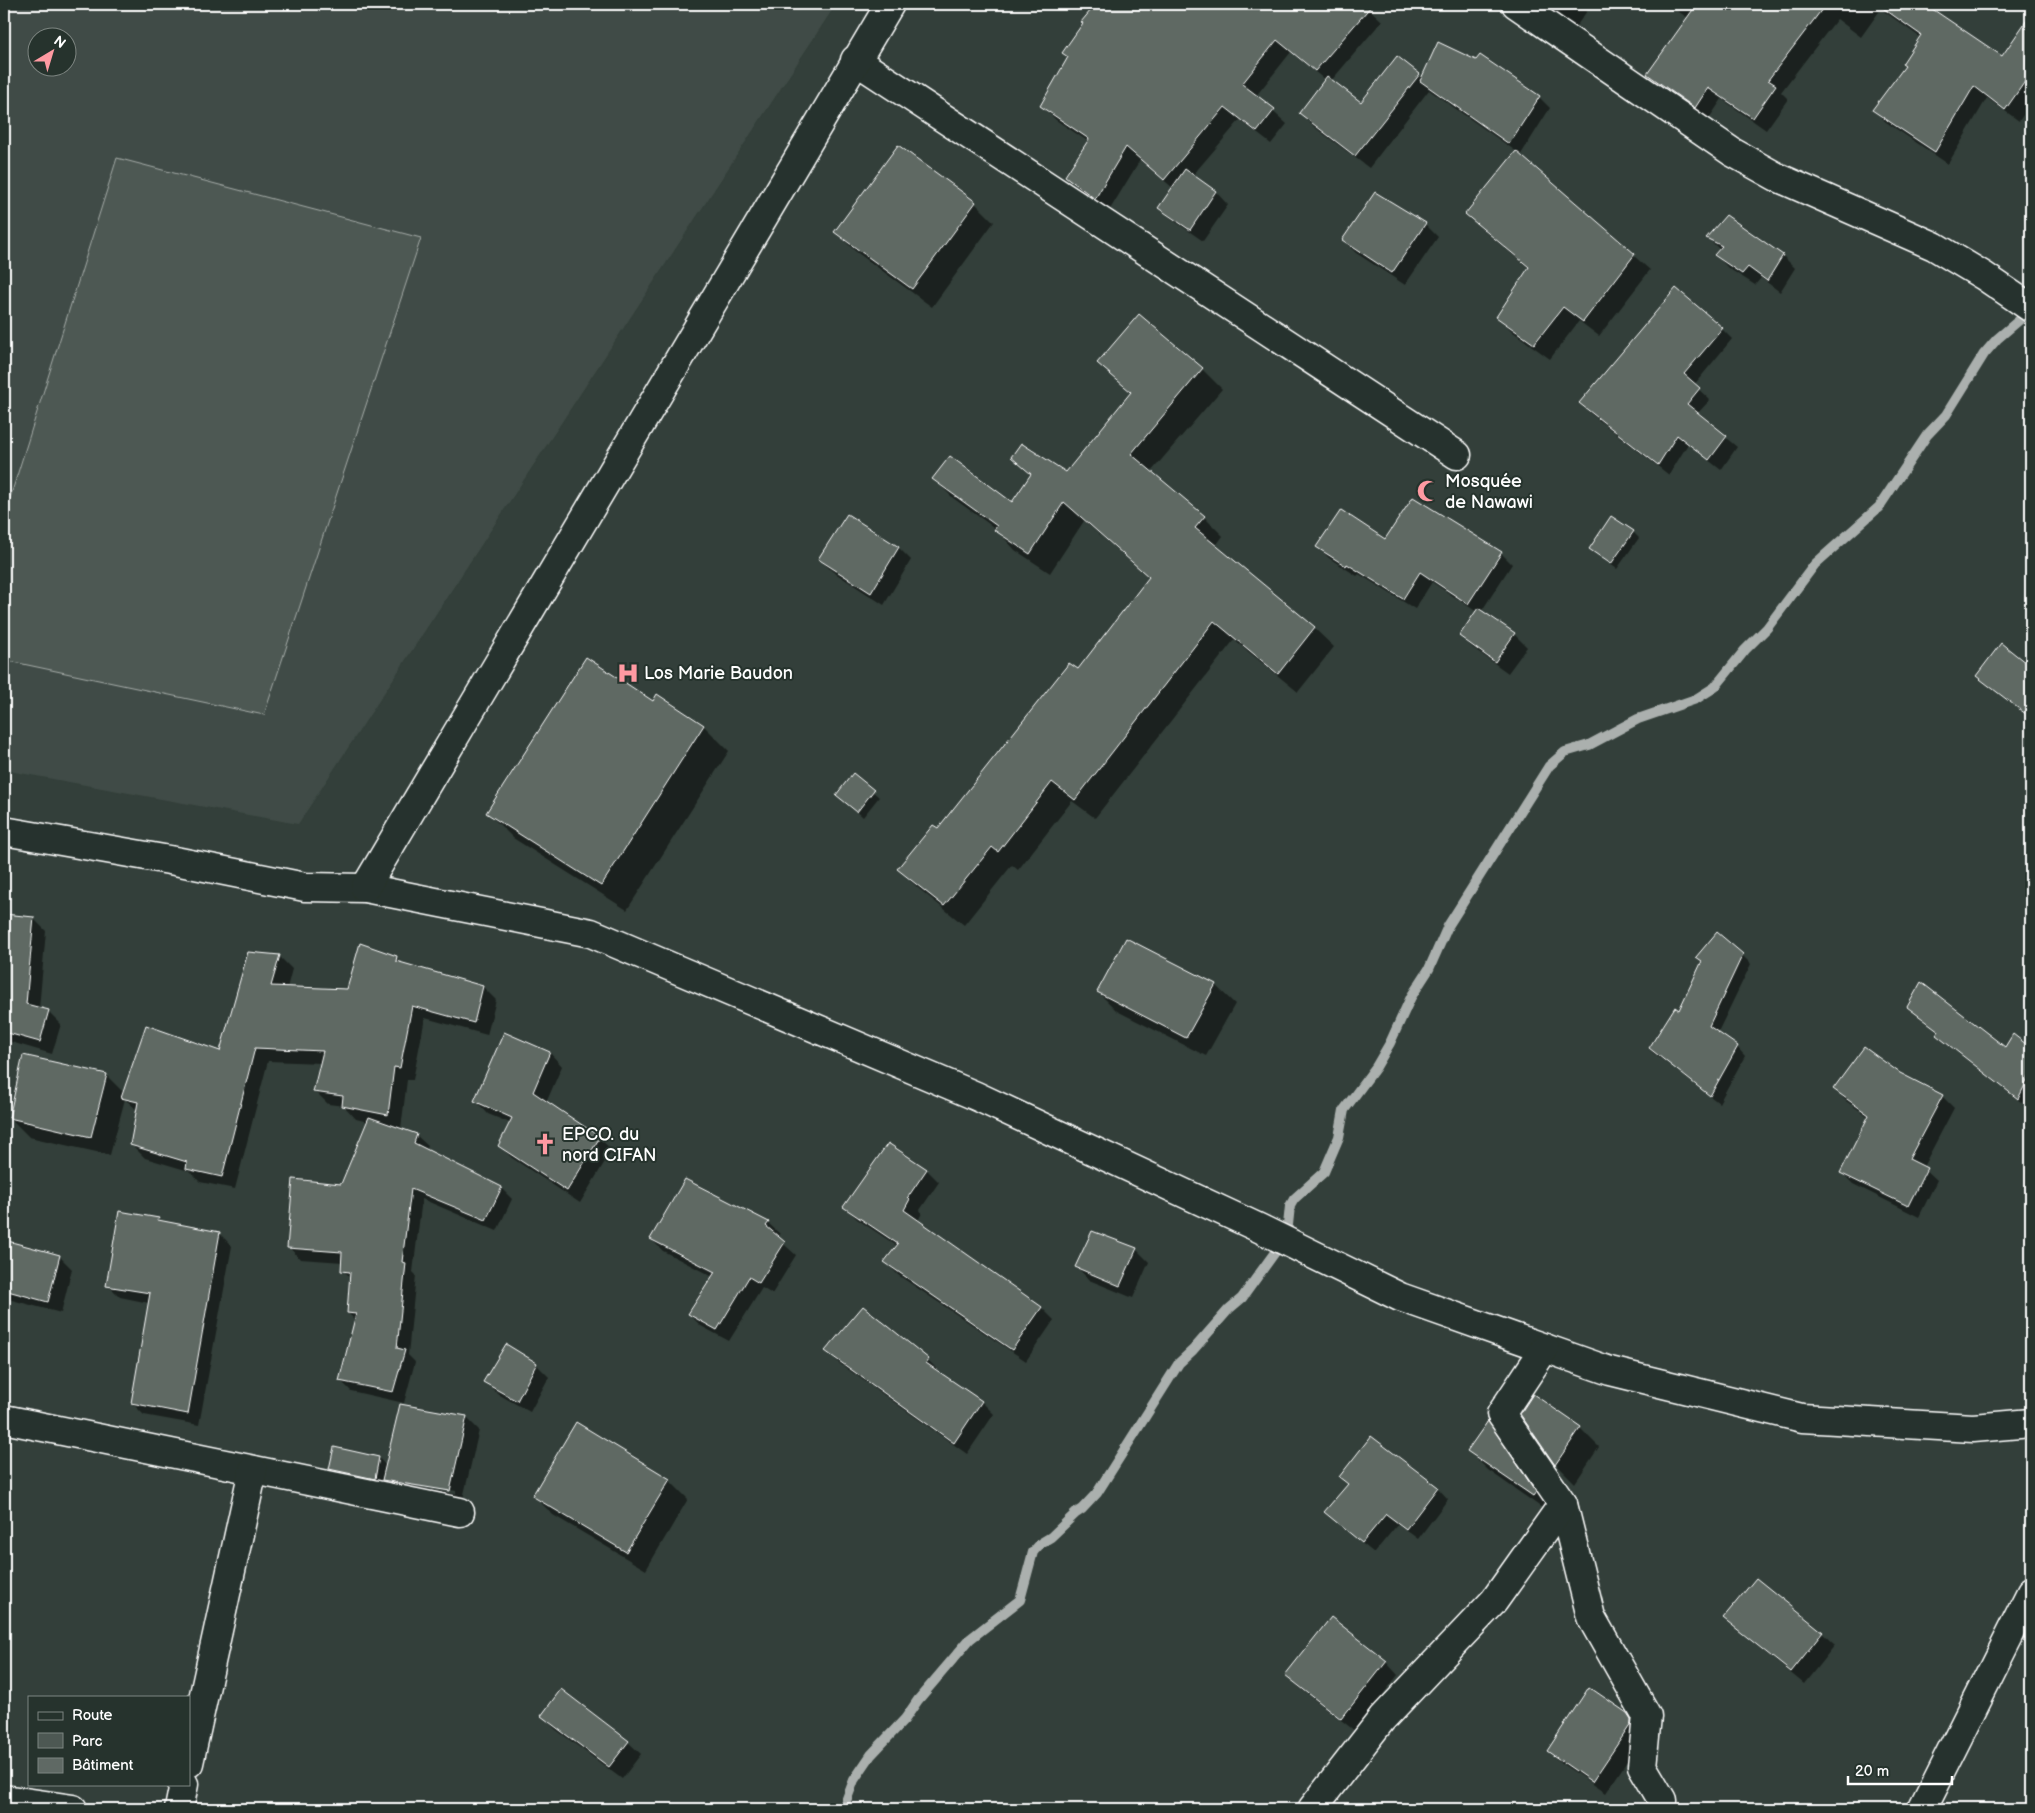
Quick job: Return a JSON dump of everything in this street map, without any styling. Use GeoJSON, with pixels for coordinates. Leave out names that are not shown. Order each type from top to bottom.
{"type":"FeatureCollection","features":[{"type":"Feature","properties":{"kind":"street"},"geometry":{"type":"LineString","coordinates":[[365,888],[890,4]]}},
{"type":"Feature","properties":{"kind":"street"},"geometry":{"type":"LineString","coordinates":[[1516,4],[1732,152],[1777,177],[1934,246],[2028,305]]}},
{"type":"Feature","properties":{"kind":"street"},"geometry":{"type":"LineString","coordinates":[[855,60],[1457,455]]}},
{"type":"Feature","properties":{"kind":"street"},"geometry":{"type":"LineString","coordinates":[[4,831],[175,861],[305,887],[365,888],[591,932],[976,1096],[1262,1229],[1400,1297],[1610,1371],[1802,1418],[1974,1428],[2031,1423]]}},
{"type":"Feature","properties":{"kind":"street"},"geometry":{"type":"LineString","coordinates":[[1545,1348],[1501,1414],[1564,1504],[1591,1617],[1647,1716],[1642,1766],[1662,1800],[1662,1809]]}},
{"type":"Feature","properties":{"kind":"street"},"geometry":{"type":"LineString","coordinates":[[4,1419],[460,1512]]}},
{"type":"Feature","properties":{"kind":"street"},"geometry":{"type":"LineString","coordinates":[[190,1758],[253,1470]]}},
{"type":"Feature","properties":{"kind":"street"},"geometry":{"type":"LineString","coordinates":[[1312,1809],[1382,1719],[1494,1601],[1564,1504]]}},
{"type":"Feature","properties":{"kind":"street"},"geometry":{"type":"LineString","coordinates":[[1922,1809],[2031,1592]]}},
{"type":"Feature","properties":{"kind":"street"},"geometry":{"type":"LineString","coordinates":[[178,1809],[184,1786]]}},
{"type":"Feature","properties":{"kind":"street"},"geometry":{"type":"LineString","coordinates":[[4,1798],[73,1809]]}},
{"type":"Feature","properties":{"kind":"shaded area"},"geometry":{"type":"Polygon","coordinates":[[[4,4],[836,4],[298,824],[4,770],[4,4]]]}},
{"type":"Feature","properties":{"kind":"green space"},"geometry":{"type":"Polygon","coordinates":[[[117,158],[421,238],[264,715],[4,660],[4,517],[117,158]]]}},
{"type":"Feature","properties":{"kind":"building"},"geometry":{"type":"Polygon","coordinates":[[[1096,4],[1373,4],[1315,71],[1277,40],[1242,84],[1275,109],[1257,132],[1225,107],[1164,180],[1126,147],[1095,199],[1065,176],[1089,139],[1040,106],[1068,57],[1062,53],[1083,23],[1081,22],[1096,4]]]}},
{"type":"Feature","properties":{"kind":"building"},"geometry":{"type":"Polygon","coordinates":[[[1697,4],[1826,4],[1768,80],[1776,85],[1753,118],[1708,88],[1695,108],[1647,74],[1697,4]]]}},
{"type":"Feature","properties":{"kind":"building"},"geometry":{"type":"Polygon","coordinates":[[[1877,4],[1925,4],[2002,56],[2031,14],[2031,73],[2005,110],[1974,86],[1935,152],[1872,110],[1905,66],[1902,64],[1921,35],[1877,4]]]}},
{"type":"Feature","properties":{"kind":"building"},"geometry":{"type":"Polygon","coordinates":[[[1438,42],[1476,60],[1480,55],[1540,96],[1509,144],[1420,81],[1438,42]]]}},
{"type":"Feature","properties":{"kind":"building"},"geometry":{"type":"Polygon","coordinates":[[[1397,56],[1420,74],[1355,156],[1299,113],[1327,76],[1361,102],[1397,56]]]}},
{"type":"Feature","properties":{"kind":"building"},"geometry":{"type":"Polygon","coordinates":[[[898,145],[976,202],[912,289],[834,232],[898,145]]]}},
{"type":"Feature","properties":{"kind":"building"},"geometry":{"type":"Polygon","coordinates":[[[1516,151],[1635,254],[1583,322],[1563,307],[1534,344],[1496,317],[1529,267],[1465,214],[1516,151]]]}},
{"type":"Feature","properties":{"kind":"building"},"geometry":{"type":"Polygon","coordinates":[[[1185,169],[1216,191],[1190,230],[1158,208],[1185,169]]]}},
{"type":"Feature","properties":{"kind":"building"},"geometry":{"type":"Polygon","coordinates":[[[1375,192],[1426,223],[1392,273],[1342,240],[1375,192]]]}},
{"type":"Feature","properties":{"kind":"building"},"geometry":{"type":"Polygon","coordinates":[[[1726,215],[1783,255],[1767,281],[1748,267],[1742,274],[1714,255],[1722,246],[1706,238],[1726,215]]]}},
{"type":"Feature","properties":{"kind":"building"},"geometry":{"type":"Polygon","coordinates":[[[1676,288],[1723,328],[1684,374],[1700,388],[1687,404],[1727,436],[1709,460],[1677,435],[1658,465],[1579,403],[1676,288]]]}},
{"type":"Feature","properties":{"kind":"building"},"geometry":{"type":"Polygon","coordinates":[[[1139,314],[1203,368],[1131,454],[1205,516],[1195,528],[1315,627],[1278,674],[1214,621],[1075,800],[1052,782],[998,852],[992,847],[944,906],[897,869],[933,825],[938,828],[1069,663],[1078,669],[1149,577],[1064,502],[1030,554],[994,530],[997,526],[932,479],[950,456],[1012,502],[1031,474],[1011,457],[1021,443],[1066,472],[1131,392],[1097,363],[1139,314]]]}},
{"type":"Feature","properties":{"kind":"building"},"geometry":{"type":"Polygon","coordinates":[[[1413,497],[1502,552],[1468,604],[1420,572],[1403,599],[1316,547],[1341,510],[1385,539],[1413,497]]]}},
{"type":"Feature","properties":{"kind":"building"},"geometry":{"type":"Polygon","coordinates":[[[847,514],[899,547],[871,593],[818,559],[847,514]]]}},
{"type":"Feature","properties":{"kind":"building"},"geometry":{"type":"Polygon","coordinates":[[[1611,516],[1634,531],[1611,564],[1589,549],[1611,516]]]}},
{"type":"Feature","properties":{"kind":"building"},"geometry":{"type":"Polygon","coordinates":[[[1478,608],[1515,633],[1495,662],[1459,636],[1478,608]]]}},
{"type":"Feature","properties":{"kind":"building"},"geometry":{"type":"Polygon","coordinates":[[[2001,643],[2031,667],[2031,718],[1976,676],[2001,643]]]}},
{"type":"Feature","properties":{"kind":"building"},"geometry":{"type":"Polygon","coordinates":[[[586,657],[653,701],[657,694],[704,725],[601,886],[486,813],[586,657]]]}},
{"type":"Feature","properties":{"kind":"building"},"geometry":{"type":"Polygon","coordinates":[[[853,773],[874,790],[857,812],[836,795],[853,773]]]}},
{"type":"Feature","properties":{"kind":"building"},"geometry":{"type":"Polygon","coordinates":[[[4,914],[34,917],[26,1004],[49,1010],[40,1042],[4,1032],[4,914]]]}},
{"type":"Feature","properties":{"kind":"building"},"geometry":{"type":"Polygon","coordinates":[[[1717,932],[1743,954],[1709,1026],[1738,1046],[1710,1096],[1649,1048],[1675,1007],[1679,1010],[1702,961],[1696,957],[1717,932]]]}},
{"type":"Feature","properties":{"kind":"building"},"geometry":{"type":"Polygon","coordinates":[[[1126,938],[1216,984],[1186,1038],[1097,992],[1126,938]]]}},
{"type":"Feature","properties":{"kind":"building"},"geometry":{"type":"Polygon","coordinates":[[[360,943],[397,956],[396,961],[483,986],[474,1023],[412,1006],[400,1068],[394,1067],[388,1115],[342,1106],[343,1096],[313,1092],[323,1051],[255,1048],[222,1177],[186,1169],[187,1162],[130,1145],[138,1102],[121,1098],[146,1025],[220,1051],[248,952],[280,955],[271,986],[347,989],[360,943]]]}},
{"type":"Feature","properties":{"kind":"building"},"geometry":{"type":"Polygon","coordinates":[[[1921,982],[2005,1047],[2013,1034],[2031,1048],[2031,1073],[2018,1099],[1936,1035],[1939,1031],[1907,1007],[1921,982]]]}},
{"type":"Feature","properties":{"kind":"building"},"geometry":{"type":"Polygon","coordinates":[[[504,1032],[550,1052],[533,1092],[600,1137],[567,1191],[498,1146],[512,1118],[474,1101],[504,1032]]]}},
{"type":"Feature","properties":{"kind":"building"},"geometry":{"type":"Polygon","coordinates":[[[1864,1047],[1900,1073],[1943,1095],[1909,1159],[1927,1168],[1908,1206],[1840,1173],[1869,1115],[1833,1089],[1864,1047]]]}},
{"type":"Feature","properties":{"kind":"building"},"geometry":{"type":"Polygon","coordinates":[[[23,1055],[107,1074],[91,1137],[9,1118],[23,1055]]]}},
{"type":"Feature","properties":{"kind":"building"},"geometry":{"type":"Polygon","coordinates":[[[369,1117],[417,1134],[414,1143],[502,1187],[486,1220],[411,1189],[402,1262],[406,1263],[397,1348],[405,1350],[393,1392],[339,1381],[356,1314],[347,1313],[350,1272],[341,1271],[342,1252],[287,1248],[293,1179],[341,1184],[369,1117]]]}},
{"type":"Feature","properties":{"kind":"building"},"geometry":{"type":"Polygon","coordinates":[[[888,1143],[927,1169],[908,1197],[910,1199],[904,1210],[1042,1307],[1012,1350],[884,1262],[898,1244],[843,1207],[888,1143]]]}},
{"type":"Feature","properties":{"kind":"building"},"geometry":{"type":"Polygon","coordinates":[[[685,1179],[769,1222],[766,1226],[785,1242],[759,1283],[749,1277],[717,1330],[688,1314],[715,1272],[650,1239],[685,1179]]]}},
{"type":"Feature","properties":{"kind":"building"},"geometry":{"type":"Polygon","coordinates":[[[119,1211],[220,1232],[188,1414],[131,1403],[150,1293],[106,1286],[119,1211]]]}},
{"type":"Feature","properties":{"kind":"building"},"geometry":{"type":"Polygon","coordinates":[[[1092,1231],[1137,1248],[1120,1286],[1075,1267],[1092,1231]]]}},
{"type":"Feature","properties":{"kind":"building"},"geometry":{"type":"Polygon","coordinates":[[[4,1240],[60,1255],[48,1302],[4,1290],[4,1240]]]}},
{"type":"Feature","properties":{"kind":"building"},"geometry":{"type":"Polygon","coordinates":[[[863,1306],[929,1359],[926,1363],[982,1401],[954,1443],[825,1351],[863,1306]]]}},
{"type":"Feature","properties":{"kind":"building"},"geometry":{"type":"Polygon","coordinates":[[[506,1344],[537,1363],[517,1401],[483,1382],[506,1344]]]}},
{"type":"Feature","properties":{"kind":"building"},"geometry":{"type":"Polygon","coordinates":[[[1533,1394],[1581,1427],[1555,1465],[1520,1414],[1533,1394]]]}},
{"type":"Feature","properties":{"kind":"building"},"geometry":{"type":"Polygon","coordinates":[[[400,1404],[467,1416],[450,1491],[382,1480],[400,1404]]]}},
{"type":"Feature","properties":{"kind":"building"},"geometry":{"type":"Polygon","coordinates":[[[1488,1421],[1536,1492],[1533,1496],[1467,1451],[1488,1421]]]}},
{"type":"Feature","properties":{"kind":"building"},"geometry":{"type":"Polygon","coordinates":[[[576,1422],[670,1479],[626,1552],[532,1496],[576,1422]]]}},
{"type":"Feature","properties":{"kind":"building"},"geometry":{"type":"Polygon","coordinates":[[[1371,1436],[1438,1487],[1406,1529],[1386,1514],[1362,1543],[1324,1512],[1348,1484],[1339,1477],[1371,1436]]]}},
{"type":"Feature","properties":{"kind":"building"},"geometry":{"type":"Polygon","coordinates":[[[334,1447],[379,1457],[375,1479],[329,1469],[334,1447]]]}},
{"type":"Feature","properties":{"kind":"building"},"geometry":{"type":"Polygon","coordinates":[[[1756,1578],[1823,1632],[1791,1672],[1723,1618],[1756,1578]]]}},
{"type":"Feature","properties":{"kind":"building"},"geometry":{"type":"Polygon","coordinates":[[[1331,1617],[1387,1661],[1341,1719],[1285,1675],[1331,1617]]]}},
{"type":"Feature","properties":{"kind":"building"},"geometry":{"type":"Polygon","coordinates":[[[1589,1687],[1627,1713],[1631,1719],[1631,1724],[1592,1782],[1547,1751],[1589,1687]]]}},
{"type":"Feature","properties":{"kind":"building"},"geometry":{"type":"Polygon","coordinates":[[[561,1689],[629,1741],[609,1767],[541,1716],[561,1689]]]}},
{"type":"Feature","properties":{"kind":"waterway"},"geometry":{"type":"LineString","coordinates":[[843,1809],[854,1780],[871,1755],[905,1719],[918,1700],[970,1639],[1020,1600],[1033,1552],[1082,1509],[1097,1493],[1179,1363],[1229,1309],[1242,1298],[1283,1241],[1288,1225],[1290,1206],[1294,1199],[1324,1172],[1339,1137],[1344,1110],[1376,1067],[1390,1043],[1411,997],[1429,969],[1448,926],[1549,766],[1565,752],[1589,745],[1638,719],[1696,699],[1715,687],[1745,650],[1767,628],[1815,564],[1879,507],[1927,435],[1946,415],[1984,354],[1997,339],[2030,309]]}},
{"type":"Feature","properties":{"kind":"place","name":"Mosquée de Nawawi"},"geometry":{"type":"Point","coordinates":[1428,491]}},
{"type":"Feature","properties":{"kind":"place","name":"Los Marie Baudon"},"geometry":{"type":"Point","coordinates":[628,673]}},
{"type":"Feature","properties":{"kind":"place","name":"EPCO. du nord CIFAN"},"geometry":{"type":"Point","coordinates":[545,1144]}}]}
